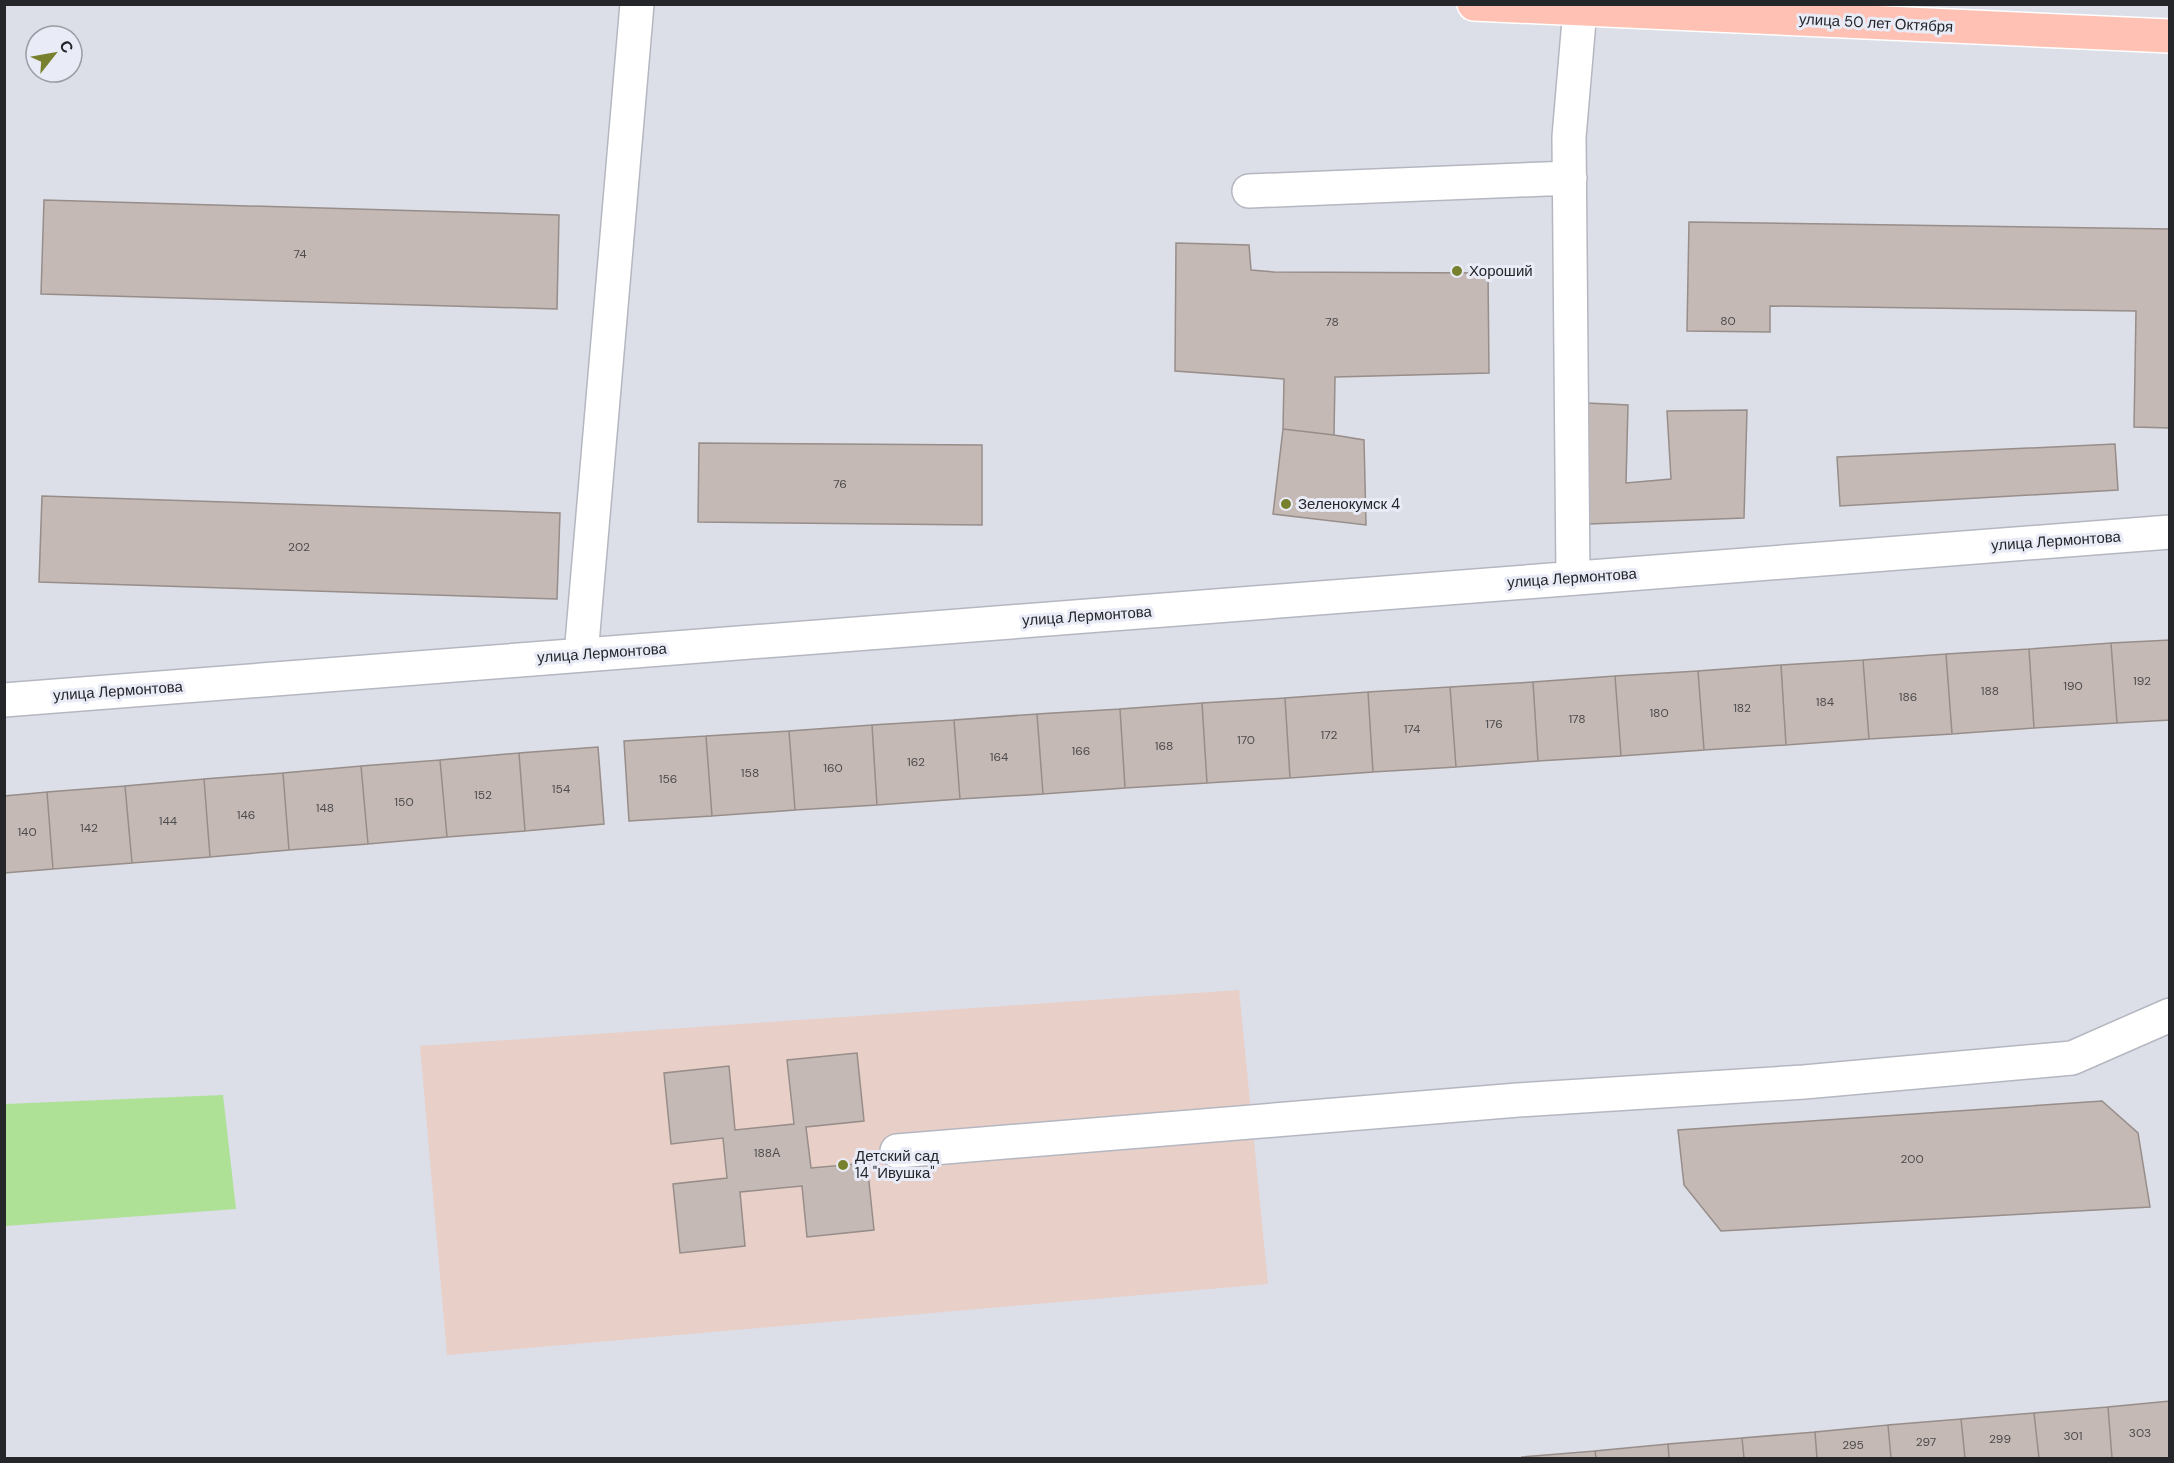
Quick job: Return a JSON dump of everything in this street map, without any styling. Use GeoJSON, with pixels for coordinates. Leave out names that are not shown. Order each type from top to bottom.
{"type":"FeatureCollection","features":[{"type":"Feature","properties":{"kind":"highway","name":"улица 50 лет Октября"},"geometry":{"type":"LineString","coordinates":[[1474,4],[1580,9],[1690,9],[2169,36]]}},
{"type":"Feature","properties":{"kind":"street"},"geometry":{"type":"LineString","coordinates":[[581,655],[637,4]]}},
{"type":"Feature","properties":{"kind":"street"},"geometry":{"type":"LineString","coordinates":[[1573,578],[1569,137],[1580,9]]}},
{"type":"Feature","properties":{"kind":"street"},"geometry":{"type":"LineString","coordinates":[[1249,190],[1569,178]]}},
{"type":"Feature","properties":{"kind":"street","name":"улица Лермонтова"},"geometry":{"type":"LineString","coordinates":[[4,700],[2169,532]]}},
{"type":"Feature","properties":{"kind":"street"},"geometry":{"type":"LineString","coordinates":[[897,1151],[1518,1100],[1804,1082],[2072,1058],[2169,1015]]}},
{"type":"Feature","properties":{"kind":"shaded area","name":"Детский сад 14 \"Ивушка\""},"geometry":{"type":"Polygon","coordinates":[[[1239,990],[1268,1284],[447,1355],[420,1046],[1239,990]]]}},
{"type":"Feature","properties":{"kind":"green space"},"geometry":{"type":"Polygon","coordinates":[[[223,1095],[236,1209],[5,1226],[5,1104],[223,1095]]]}},
{"type":"Feature","properties":{"kind":"building"},"geometry":{"type":"Polygon","coordinates":[[[44,200],[559,215],[557,309],[41,294],[44,200]]]}},
{"type":"Feature","properties":{"kind":"building"},"geometry":{"type":"Polygon","coordinates":[[[1689,222],[2170,229],[2170,428],[2134,427],[2136,311],[1770,306],[1770,332],[1687,331],[1689,222]]]}},
{"type":"Feature","properties":{"kind":"building"},"geometry":{"type":"Polygon","coordinates":[[[1176,243],[1249,245],[1251,270],[1488,273],[1489,373],[1335,377],[1334,435],[1283,429],[1284,379],[1175,371],[1176,243]]]}},
{"type":"Feature","properties":{"kind":"building"},"geometry":{"type":"Polygon","coordinates":[[[1587,403],[1628,405],[1626,483],[1671,479],[1667,411],[1747,410],[1744,518],[1589,524],[1587,403]]]}},
{"type":"Feature","properties":{"kind":"building"},"geometry":{"type":"Polygon","coordinates":[[[1283,429],[1364,440],[1366,525],[1273,514],[1283,429]]]}},
{"type":"Feature","properties":{"kind":"building"},"geometry":{"type":"Polygon","coordinates":[[[699,443],[982,445],[982,525],[698,522],[699,443]]]}},
{"type":"Feature","properties":{"kind":"building"},"geometry":{"type":"Polygon","coordinates":[[[2115,444],[2118,490],[1840,506],[1837,457],[2115,444]]]}},
{"type":"Feature","properties":{"kind":"building"},"geometry":{"type":"Polygon","coordinates":[[[42,496],[560,513],[557,599],[39,582],[42,496]]]}},
{"type":"Feature","properties":{"kind":"building"},"geometry":{"type":"Polygon","coordinates":[[[2170,640],[2170,720],[2117,723],[2111,643],[2170,640]]]}},
{"type":"Feature","properties":{"kind":"building"},"geometry":{"type":"Polygon","coordinates":[[[2111,643],[2117,723],[2034,728],[2029,649],[2111,643]]]}},
{"type":"Feature","properties":{"kind":"building"},"geometry":{"type":"Polygon","coordinates":[[[2029,649],[2034,728],[1952,734],[1946,654],[2029,649]]]}},
{"type":"Feature","properties":{"kind":"building"},"geometry":{"type":"Polygon","coordinates":[[[1946,654],[1952,734],[1869,739],[1863,660],[1946,654]]]}},
{"type":"Feature","properties":{"kind":"building"},"geometry":{"type":"Polygon","coordinates":[[[1863,660],[1869,739],[1786,745],[1781,665],[1863,660]]]}},
{"type":"Feature","properties":{"kind":"building"},"geometry":{"type":"Polygon","coordinates":[[[1781,665],[1786,745],[1704,750],[1698,671],[1781,665]]]}},
{"type":"Feature","properties":{"kind":"building"},"geometry":{"type":"Polygon","coordinates":[[[1698,671],[1704,750],[1621,756],[1615,676],[1698,671]]]}},
{"type":"Feature","properties":{"kind":"building"},"geometry":{"type":"Polygon","coordinates":[[[1615,676],[1621,756],[1538,761],[1533,682],[1615,676]]]}},
{"type":"Feature","properties":{"kind":"building"},"geometry":{"type":"Polygon","coordinates":[[[1533,682],[1538,761],[1456,767],[1450,687],[1533,682]]]}},
{"type":"Feature","properties":{"kind":"building"},"geometry":{"type":"Polygon","coordinates":[[[1450,687],[1456,767],[1373,772],[1368,692],[1450,687]]]}},
{"type":"Feature","properties":{"kind":"building"},"geometry":{"type":"Polygon","coordinates":[[[1368,692],[1373,772],[1290,778],[1285,698],[1368,692]]]}},
{"type":"Feature","properties":{"kind":"building"},"geometry":{"type":"Polygon","coordinates":[[[1285,698],[1290,778],[1207,783],[1202,703],[1285,698]]]}},
{"type":"Feature","properties":{"kind":"building"},"geometry":{"type":"Polygon","coordinates":[[[1202,703],[1207,783],[1125,788],[1120,709],[1202,703]]]}},
{"type":"Feature","properties":{"kind":"building"},"geometry":{"type":"Polygon","coordinates":[[[1120,709],[1125,788],[1043,794],[1037,714],[1120,709]]]}},
{"type":"Feature","properties":{"kind":"building"},"geometry":{"type":"Polygon","coordinates":[[[1037,714],[1043,794],[960,799],[954,720],[1037,714]]]}},
{"type":"Feature","properties":{"kind":"building"},"geometry":{"type":"Polygon","coordinates":[[[954,720],[960,799],[877,805],[872,725],[954,720]]]}},
{"type":"Feature","properties":{"kind":"building"},"geometry":{"type":"Polygon","coordinates":[[[872,725],[877,805],[795,810],[789,731],[872,725]]]}},
{"type":"Feature","properties":{"kind":"building"},"geometry":{"type":"Polygon","coordinates":[[[789,731],[795,810],[712,816],[706,736],[789,731]]]}},
{"type":"Feature","properties":{"kind":"building"},"geometry":{"type":"Polygon","coordinates":[[[706,736],[712,816],[629,821],[624,741],[706,736]]]}},
{"type":"Feature","properties":{"kind":"building"},"geometry":{"type":"Polygon","coordinates":[[[598,747],[604,824],[525,831],[519,753],[598,747]]]}},
{"type":"Feature","properties":{"kind":"building"},"geometry":{"type":"Polygon","coordinates":[[[519,753],[525,831],[447,837],[440,760],[519,753]]]}},
{"type":"Feature","properties":{"kind":"building"},"geometry":{"type":"Polygon","coordinates":[[[440,760],[447,837],[368,844],[361,766],[440,760]]]}},
{"type":"Feature","properties":{"kind":"building"},"geometry":{"type":"Polygon","coordinates":[[[361,766],[368,844],[289,850],[283,773],[361,766]]]}},
{"type":"Feature","properties":{"kind":"building"},"geometry":{"type":"Polygon","coordinates":[[[283,773],[289,850],[210,857],[204,779],[283,773]]]}},
{"type":"Feature","properties":{"kind":"building"},"geometry":{"type":"Polygon","coordinates":[[[204,779],[210,857],[132,863],[125,786],[204,779]]]}},
{"type":"Feature","properties":{"kind":"building"},"geometry":{"type":"Polygon","coordinates":[[[125,786],[132,863],[53,869],[47,792],[125,786]]]}},
{"type":"Feature","properties":{"kind":"building"},"geometry":{"type":"Polygon","coordinates":[[[47,792],[53,869],[4,873],[4,796],[47,792]]]}},
{"type":"Feature","properties":{"kind":"building"},"geometry":{"type":"Polygon","coordinates":[[[857,1053],[864,1121],[806,1127],[811,1168],[867,1163],[874,1230],[807,1237],[802,1186],[740,1192],[745,1246],[680,1253],[673,1184],[727,1178],[723,1138],[671,1144],[664,1073],[729,1066],[735,1130],[794,1124],[787,1060],[857,1053]]]}},
{"type":"Feature","properties":{"kind":"building"},"geometry":{"type":"Polygon","coordinates":[[[2102,1101],[2138,1133],[2150,1207],[1721,1231],[1684,1185],[1678,1130],[2102,1101]]]}},
{"type":"Feature","properties":{"kind":"building"},"geometry":{"type":"Polygon","coordinates":[[[2170,1401],[2170,1458],[2112,1458],[2108,1407],[2170,1401]]]}},
{"type":"Feature","properties":{"kind":"building"},"geometry":{"type":"Polygon","coordinates":[[[2108,1407],[2112,1458],[2039,1458],[2034,1413],[2108,1407]]]}},
{"type":"Feature","properties":{"kind":"building"},"geometry":{"type":"Polygon","coordinates":[[[2034,1413],[2039,1458],[1965,1458],[1961,1419],[2034,1413]]]}},
{"type":"Feature","properties":{"kind":"building"},"geometry":{"type":"Polygon","coordinates":[[[1961,1419],[1965,1458],[1891,1458],[1888,1425],[1961,1419]]]}},
{"type":"Feature","properties":{"kind":"building"},"geometry":{"type":"Polygon","coordinates":[[[1888,1425],[1891,1458],[1817,1458],[1815,1432],[1888,1425]]]}},
{"type":"Feature","properties":{"kind":"building"},"geometry":{"type":"Polygon","coordinates":[[[1815,1432],[1817,1458],[1744,1458],[1742,1438],[1815,1432]]]}},
{"type":"Feature","properties":{"kind":"building"},"geometry":{"type":"Polygon","coordinates":[[[1742,1438],[1744,1458],[1669,1458],[1668,1444],[1742,1438]]]}},
{"type":"Feature","properties":{"kind":"building"},"geometry":{"type":"Polygon","coordinates":[[[1668,1444],[1669,1458],[1596,1458],[1595,1451],[1668,1444]]]}},
{"type":"Feature","properties":{"kind":"building"},"geometry":{"type":"Polygon","coordinates":[[[1595,1451],[1596,1458],[1522,1458],[1522,1457],[1595,1451]]]}},
{"type":"Feature","properties":{"kind":"place","name":"Хороший"},"geometry":{"type":"Point","coordinates":[1457,271]}},
{"type":"Feature","properties":{"kind":"place","name":"Зеленокумск 4"},"geometry":{"type":"Point","coordinates":[1286,504]}},
{"type":"Feature","properties":{"kind":"place","name":"Детский сад 14 \"Ивушка\""},"geometry":{"type":"Point","coordinates":[843,1165]}}]}
